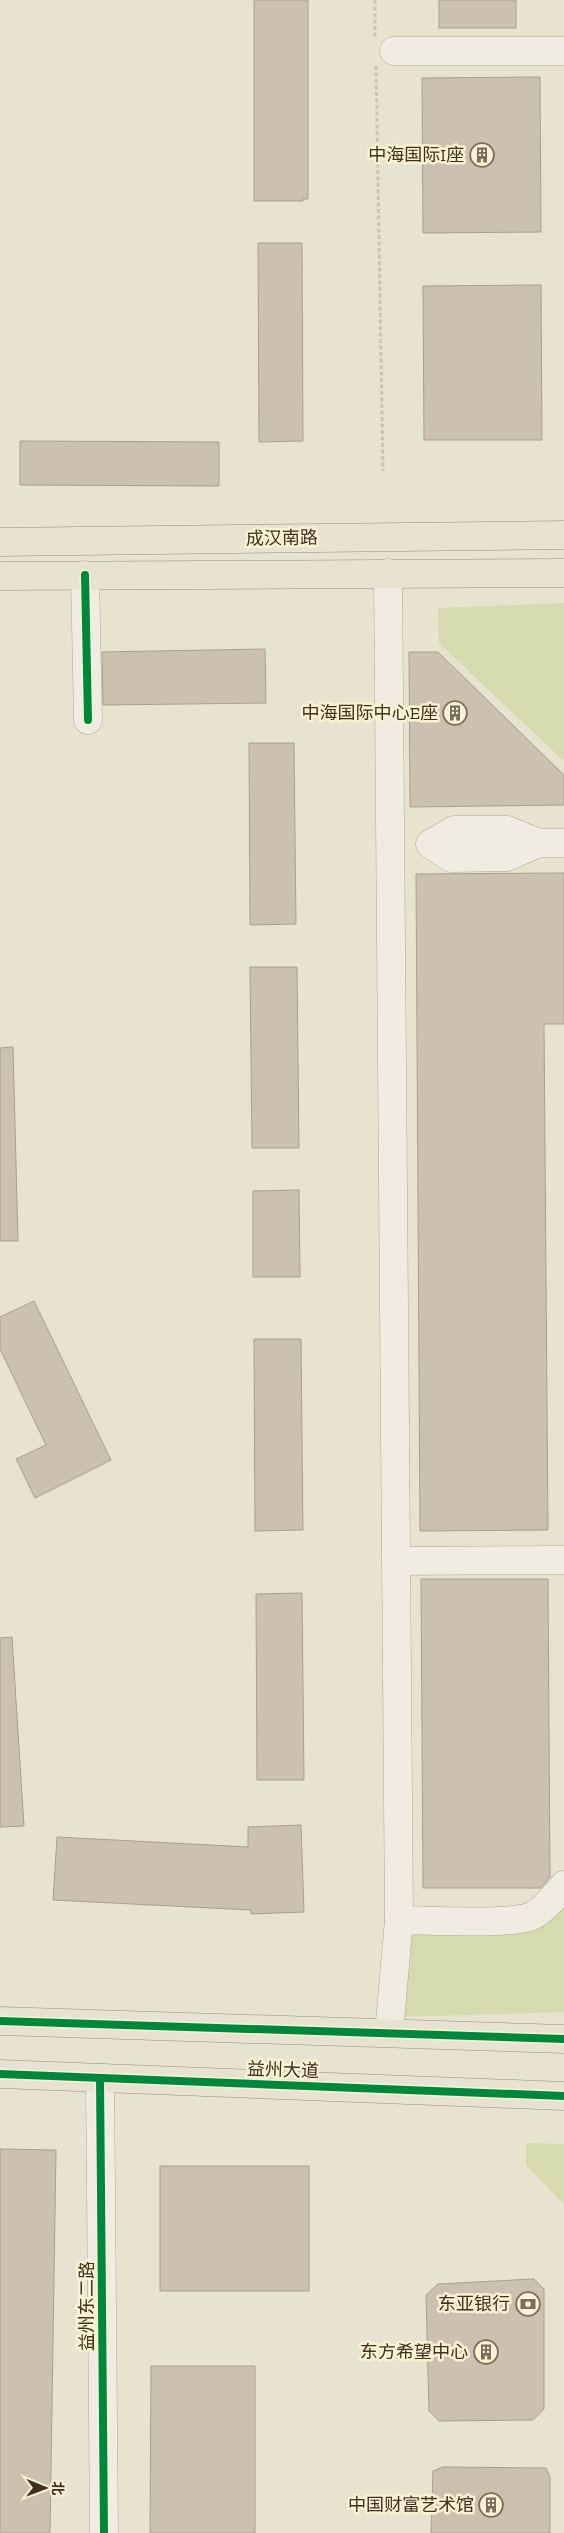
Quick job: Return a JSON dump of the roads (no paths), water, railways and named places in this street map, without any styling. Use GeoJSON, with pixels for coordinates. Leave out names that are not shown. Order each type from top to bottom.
{"type":"FeatureCollection","features":[{"type":"Feature","properties":{"kind":"main road","name":"成汉南路"},"geometry":{"type":"LineString","coordinates":[[0,542],[564,535]]}},
{"type":"Feature","properties":{"kind":"main road","name":"成汉南路"},"geometry":{"type":"LineString","coordinates":[[0,576],[564,573]]}},
{"type":"Feature","properties":{"kind":"main road"},"geometry":{"type":"LineString","coordinates":[[0,2021],[564,2038]]}},
{"type":"Feature","properties":{"kind":"main road","name":"益州大道"},"geometry":{"type":"LineString","coordinates":[[0,2074],[564,2096]]}},
{"type":"Feature","properties":{"kind":"street"},"geometry":{"type":"LineString","coordinates":[[382,50],[564,51]]}},
{"type":"Feature","properties":{"kind":"street"},"geometry":{"type":"LineString","coordinates":[[388,573],[399,1920],[389,2033]]}},
{"type":"Feature","properties":{"kind":"street"},"geometry":{"type":"LineString","coordinates":[[85,575],[88,720]]}},
{"type":"Feature","properties":{"kind":"street"},"geometry":{"type":"LineString","coordinates":[[390,846],[430,844],[454,830],[507,830],[552,843]]}},
{"type":"Feature","properties":{"kind":"street"},"geometry":{"type":"LineString","coordinates":[[396,1561],[564,1560]]}},
{"type":"Feature","properties":{"kind":"street"},"geometry":{"type":"LineString","coordinates":[[399,1920],[514,1920],[533,1915],[550,1902],[564,1885]]}},
{"type":"Feature","properties":{"kind":"street","name":"益州东二路"},"geometry":{"type":"LineString","coordinates":[[100,2078],[104,2533]]}},
{"type":"Feature","properties":{"kind":"place","name":"中海国际I座"},"geometry":{"type":"Point","coordinates":[482,155]}},
{"type":"Feature","properties":{"kind":"place","name":"中海国际中心E座"},"geometry":{"type":"Point","coordinates":[455,713]}},
{"type":"Feature","properties":{"kind":"place","name":"东亚银行"},"geometry":{"type":"Point","coordinates":[528,2304]}},
{"type":"Feature","properties":{"kind":"place","name":"东方希望中心"},"geometry":{"type":"Point","coordinates":[486,2352]}},
{"type":"Feature","properties":{"kind":"place","name":"中国财富艺术馆"},"geometry":{"type":"Point","coordinates":[491,2505]}}]}
